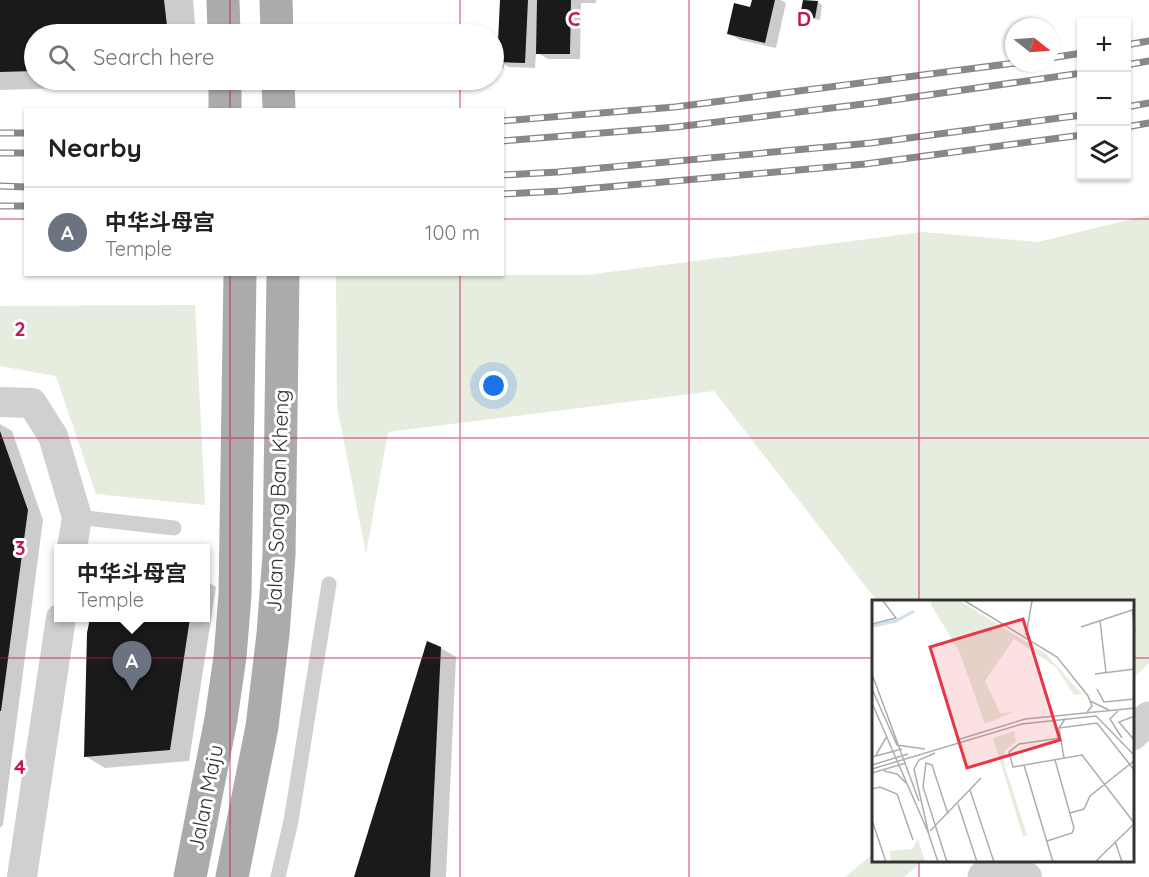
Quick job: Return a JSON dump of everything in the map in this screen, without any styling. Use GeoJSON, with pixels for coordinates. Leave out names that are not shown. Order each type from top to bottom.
{"type":"FeatureCollection","features":[{"type":"Feature","properties":{"kind":"main road"},"geometry":{"type":"LineString","coordinates":[[223,0],[224,24]]}},
{"type":"Feature","properties":{"kind":"main road"},"geometry":{"type":"LineString","coordinates":[[244,24],[245,0]]}},
{"type":"Feature","properties":{"kind":"main road"},"geometry":{"type":"LineString","coordinates":[[276,0],[277,24]]}},
{"type":"Feature","properties":{"kind":"main road"},"geometry":{"type":"LineString","coordinates":[[225,90],[225,108]]}},
{"type":"Feature","properties":{"kind":"main road"},"geometry":{"type":"LineString","coordinates":[[243,90],[243,108]]}},
{"type":"Feature","properties":{"kind":"main road"},"geometry":{"type":"LineString","coordinates":[[278,90],[279,108]]}},
{"type":"Feature","properties":{"kind":"main road","name":"Jalan Song Ban Kheng"},"geometry":{"type":"LineString","coordinates":[[221,719],[230,657],[235,595],[240,276]]}},
{"type":"Feature","properties":{"kind":"main road","name":"Jalan Song Ban Kheng"},"geometry":{"type":"LineString","coordinates":[[262,727],[279,555],[283,276]]}},
{"type":"Feature","properties":{"kind":"main road","name":"Jalan Maju"},"geometry":{"type":"LineString","coordinates":[[190,877],[221,719]]}},
{"type":"Feature","properties":{"kind":"main road","name":"Jalan Maju"},"geometry":{"type":"LineString","coordinates":[[232,877],[262,727]]}},
{"type":"Feature","properties":{"kind":"street"},"geometry":{"type":"LineString","coordinates":[[0,402],[32,403],[53,436],[77,517],[73,544]]}},
{"type":"Feature","properties":{"kind":"street"},"geometry":{"type":"LineString","coordinates":[[22,877],[61,622]]}},
{"type":"Feature","properties":{"kind":"street"},"geometry":{"type":"LineString","coordinates":[[1134,732],[1149,718]]}},
{"type":"Feature","properties":{"kind":"street"},"geometry":{"type":"LineString","coordinates":[[994,868],[1027,877]]}},
{"type":"Feature","properties":{"kind":"lane"},"geometry":{"type":"LineString","coordinates":[[77,517],[174,528]]}},
{"type":"Feature","properties":{"kind":"lane"},"geometry":{"type":"LineString","coordinates":[[278,877],[291,821],[329,584]]}},
{"type":"Feature","properties":{"kind":"shaded area"},"geometry":{"type":"Polygon","coordinates":[[[1149,215],[1149,663],[1134,677],[1134,600],[876,600],[714,391],[388,432],[366,554],[337,406],[336,276],[586,275],[922,232],[1038,242],[1149,215]]]}},
{"type":"Feature","properties":{"kind":"shaded area"},"geometry":{"type":"Polygon","coordinates":[[[195,305],[205,505],[96,494],[56,376],[0,366],[0,306],[195,305]]]}},
{"type":"Feature","properties":{"kind":"shaded area"},"geometry":{"type":"Polygon","coordinates":[[[872,855],[872,862],[922,862],[904,877],[845,877],[872,855]]]}},
{"type":"Feature","properties":{"kind":"building"},"geometry":{"type":"Polygon","coordinates":[[[0,0],[164,0],[167,24],[24,24],[24,71],[0,72],[0,0]]]}},
{"type":"Feature","properties":{"kind":"building"},"geometry":{"type":"Polygon","coordinates":[[[500,0],[528,0],[525,63],[504,62],[504,24],[499,24],[500,0]]]}},
{"type":"Feature","properties":{"kind":"building"},"geometry":{"type":"Polygon","coordinates":[[[537,0],[571,0],[570,54],[536,54],[537,0]]]}},
{"type":"Feature","properties":{"kind":"building"},"geometry":{"type":"Polygon","coordinates":[[[752,0],[775,0],[765,43],[727,34],[734,3],[750,7],[752,0]]]}},
{"type":"Feature","properties":{"kind":"building"},"geometry":{"type":"Polygon","coordinates":[[[803,0],[818,1],[815,18],[800,16],[803,0]]]}},
{"type":"Feature","properties":{"kind":"building"},"geometry":{"type":"Polygon","coordinates":[[[0,431],[28,510],[1,711],[0,711],[0,431]]]}},
{"type":"Feature","properties":{"kind":"building"},"geometry":{"type":"Polygon","coordinates":[[[89,622],[189,622],[170,750],[84,757],[89,622]]]}},
{"type":"Feature","properties":{"kind":"building"},"geometry":{"type":"Polygon","coordinates":[[[427,641],[441,647],[430,877],[354,877],[427,641]]]}},
{"type":"Feature","properties":{"kind":"railway"},"geometry":{"type":"LineString","coordinates":[[1131,44],[1149,41]]}},
{"type":"Feature","properties":{"kind":"railway"},"geometry":{"type":"LineString","coordinates":[[1059,57],[1077,54]]}},
{"type":"Feature","properties":{"kind":"railway"},"geometry":{"type":"LineString","coordinates":[[1131,64],[1149,61]]}},
{"type":"Feature","properties":{"kind":"railway"},"geometry":{"type":"LineString","coordinates":[[504,121],[675,107],[1005,64]]}},
{"type":"Feature","properties":{"kind":"railway"},"geometry":{"type":"LineString","coordinates":[[504,141],[676,127],[872,103],[1077,74]]}},
{"type":"Feature","properties":{"kind":"railway"},"geometry":{"type":"LineString","coordinates":[[1131,106],[1149,103]]}},
{"type":"Feature","properties":{"kind":"railway"},"geometry":{"type":"LineString","coordinates":[[504,175],[871,143],[1077,116]]}},
{"type":"Feature","properties":{"kind":"railway"},"geometry":{"type":"LineString","coordinates":[[1131,126],[1149,123]]}},
{"type":"Feature","properties":{"kind":"railway"},"geometry":{"type":"LineString","coordinates":[[0,133],[24,133]]}},
{"type":"Feature","properties":{"kind":"railway"},"geometry":{"type":"LineString","coordinates":[[504,194],[562,191],[865,164],[1077,136]]}},
{"type":"Feature","properties":{"kind":"railway"},"geometry":{"type":"LineString","coordinates":[[0,153],[24,153]]}},
{"type":"Feature","properties":{"kind":"railway"},"geometry":{"type":"LineString","coordinates":[[0,186],[24,187]]}},
{"type":"Feature","properties":{"kind":"railway"},"geometry":{"type":"LineString","coordinates":[[0,206],[24,206]]}},
{"type":"Feature","properties":{"kind":"place","name":"中华斗母宫"},"geometry":{"type":"Point","coordinates":[132,691]}}]}
